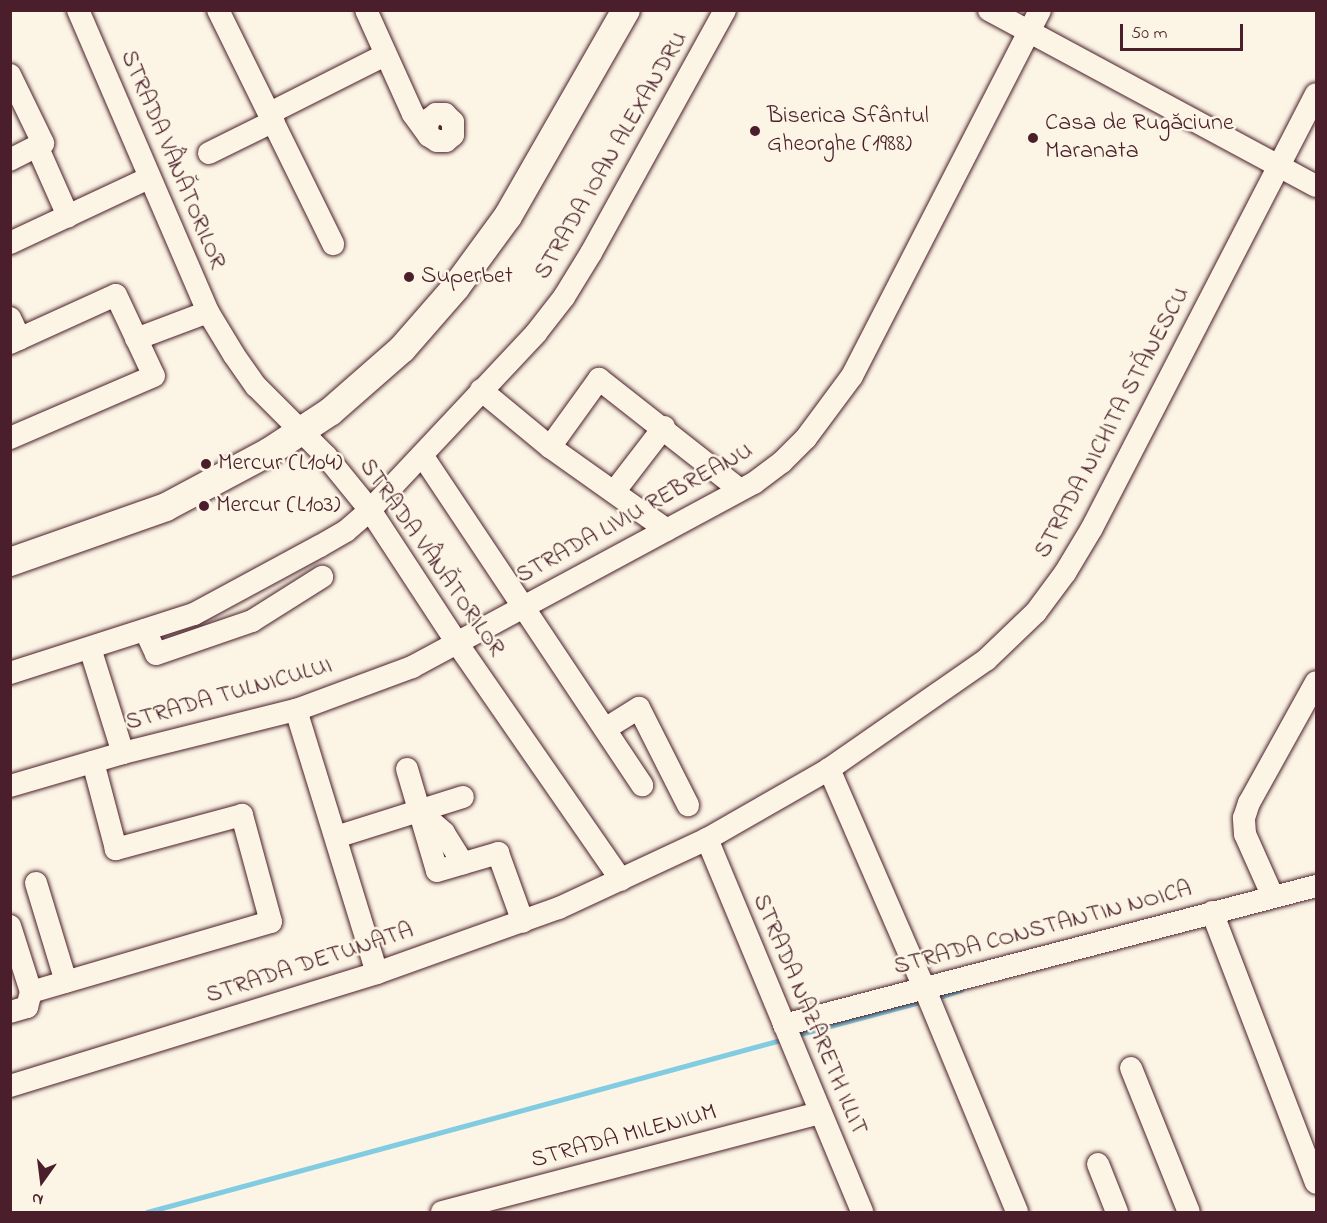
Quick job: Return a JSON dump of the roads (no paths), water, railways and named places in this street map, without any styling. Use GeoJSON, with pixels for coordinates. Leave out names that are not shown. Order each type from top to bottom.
{"type":"FeatureCollection","features":[{"type":"Feature","properties":{"kind":"main road"},"geometry":{"type":"LineString","coordinates":[[10,562],[166,507],[301,433],[330,412],[402,349],[482,254],[530,180],[626,10]]}},
{"type":"Feature","properties":{"kind":"street","name":"STRADA VÂNĂTORILOR"},"geometry":{"type":"LineString","coordinates":[[78,10],[208,312],[256,386],[326,456],[370,510],[457,643],[621,880]]}},
{"type":"Feature","properties":{"kind":"street"},"geometry":{"type":"LineString","coordinates":[[219,10],[333,244]]}},
{"type":"Feature","properties":{"kind":"street"},"geometry":{"type":"LineString","coordinates":[[366,10],[385,55],[424,121]]}},
{"type":"Feature","properties":{"kind":"street","name":"STRADA IOAN ALEXANDRU"},"geometry":{"type":"LineString","coordinates":[[10,673],[194,614],[346,531],[370,510],[536,333],[564,297],[591,253],[725,10]]}},
{"type":"Feature","properties":{"kind":"street"},"geometry":{"type":"LineString","coordinates":[[989,10],[1317,186]]}},
{"type":"Feature","properties":{"kind":"street","name":"STRADA LIVIU REBREANU"},"geometry":{"type":"LineString","coordinates":[[457,643],[740,490],[782,462],[806,438],[852,376],[1040,10]]}},
{"type":"Feature","properties":{"kind":"street"},"geometry":{"type":"LineString","coordinates":[[209,153],[385,55]]}},
{"type":"Feature","properties":{"kind":"street"},"geometry":{"type":"LineString","coordinates":[[10,75],[44,143],[10,160]]}},
{"type":"Feature","properties":{"kind":"street","name":"STRADA NICHITA STĂNESCU"},"geometry":{"type":"LineString","coordinates":[[621,880],[706,839],[829,769],[986,660],[1036,612],[1065,573],[1092,528],[1317,94]]}},
{"type":"Feature","properties":{"kind":"street"},"geometry":{"type":"LineString","coordinates":[[37,146],[68,216]]}},
{"type":"Feature","properties":{"kind":"street"},"geometry":{"type":"LineString","coordinates":[[10,243],[149,178]]}},
{"type":"Feature","properties":{"kind":"street"},"geometry":{"type":"LineString","coordinates":[[10,318],[15,341],[116,295],[154,376],[10,438]]}},
{"type":"Feature","properties":{"kind":"street"},"geometry":{"type":"LineString","coordinates":[[136,339],[208,312]]}},
{"type":"Feature","properties":{"kind":"street"},"geometry":{"type":"LineString","coordinates":[[550,447],[599,379],[740,490]]}},
{"type":"Feature","properties":{"kind":"street"},"geometry":{"type":"LineString","coordinates":[[481,390],[550,447],[667,530]]}},
{"type":"Feature","properties":{"kind":"street"},"geometry":{"type":"LineString","coordinates":[[614,492],[664,428]]}},
{"type":"Feature","properties":{"kind":"street"},"geometry":{"type":"LineString","coordinates":[[422,455],[642,785]]}},
{"type":"Feature","properties":{"kind":"street"},"geometry":{"type":"LineString","coordinates":[[145,630],[156,654],[252,621],[322,578]]}},
{"type":"Feature","properties":{"kind":"street","name":"STRADA TULNICULUI"},"geometry":{"type":"LineString","coordinates":[[10,786],[123,753],[296,710],[412,666],[457,643]]}},
{"type":"Feature","properties":{"kind":"street"},"geometry":{"type":"LineString","coordinates":[[90,648],[123,753]]}},
{"type":"Feature","properties":{"kind":"street"},"geometry":{"type":"LineString","coordinates":[[1273,897],[1245,834],[1244,818],[1249,803],[1317,682]]}},
{"type":"Feature","properties":{"kind":"street"},"geometry":{"type":"LineString","coordinates":[[605,729],[639,708],[688,805]]}},
{"type":"Feature","properties":{"kind":"street"},"geometry":{"type":"LineString","coordinates":[[296,710],[377,973]]}},
{"type":"Feature","properties":{"kind":"street"},"geometry":{"type":"LineString","coordinates":[[31,992],[271,922],[242,815],[116,849],[93,762]]}},
{"type":"Feature","properties":{"kind":"street"},"geometry":{"type":"LineString","coordinates":[[407,769],[437,871],[498,854],[523,922]]}},
{"type":"Feature","properties":{"kind":"street"},"geometry":{"type":"LineString","coordinates":[[829,769],[924,987],[1017,1212]]}},
{"type":"Feature","properties":{"kind":"street"},"geometry":{"type":"LineString","coordinates":[[336,837],[463,797]]}},
{"type":"Feature","properties":{"kind":"street","name":"STRADA NAZARETH ILLIT"},"geometry":{"type":"LineString","coordinates":[[706,839],[862,1212]]}},
{"type":"Feature","properties":{"kind":"street","name":"STRADA DETUNATA"},"geometry":{"type":"LineString","coordinates":[[10,1086],[377,973],[523,922],[621,880]]}},
{"type":"Feature","properties":{"kind":"street"},"geometry":{"type":"LineString","coordinates":[[36,883],[66,982]]}},
{"type":"Feature","properties":{"kind":"street","name":"STRADA CONSTANTIN NOICA"},"geometry":{"type":"LineString","coordinates":[[788,1035],[924,987],[1317,885]]}},
{"type":"Feature","properties":{"kind":"street"},"geometry":{"type":"LineString","coordinates":[[1212,912],[1317,1183]]}},
{"type":"Feature","properties":{"kind":"street"},"geometry":{"type":"LineString","coordinates":[[10,926],[31,992],[27,1007],[10,1012]]}},
{"type":"Feature","properties":{"kind":"street"},"geometry":{"type":"LineString","coordinates":[[1131,1068],[1189,1212]]}},
{"type":"Feature","properties":{"kind":"street","name":"STRADA MILENIUM"},"geometry":{"type":"LineString","coordinates":[[442,1212],[820,1113]]}},
{"type":"Feature","properties":{"kind":"street"},"geometry":{"type":"LineString","coordinates":[[1098,1164],[1117,1212]]}},
{"type":"Feature","properties":{"kind":"waterway"},"geometry":{"type":"LineString","coordinates":[[942,996],[961,990]]}},
{"type":"Feature","properties":{"kind":"waterway"},"geometry":{"type":"LineString","coordinates":[[796,1035],[916,1003]]}},
{"type":"Feature","properties":{"kind":"waterway"},"geometry":{"type":"LineString","coordinates":[[147,1212],[784,1039]]}},
{"type":"Feature","properties":{"kind":"place","name":"Biserica Sfântul Gheorghe (1988)"},"geometry":{"type":"Point","coordinates":[755,131]}},
{"type":"Feature","properties":{"kind":"place","name":"Casa de Rugăciune Maranata"},"geometry":{"type":"Point","coordinates":[1033,138]}},
{"type":"Feature","properties":{"kind":"place","name":"Superbet"},"geometry":{"type":"Point","coordinates":[409,277]}},
{"type":"Feature","properties":{"kind":"place","name":"Mercur (L104)"},"geometry":{"type":"Point","coordinates":[206,464]}},
{"type":"Feature","properties":{"kind":"place","name":"Mercur (L103)"},"geometry":{"type":"Point","coordinates":[204,506]}}]}
